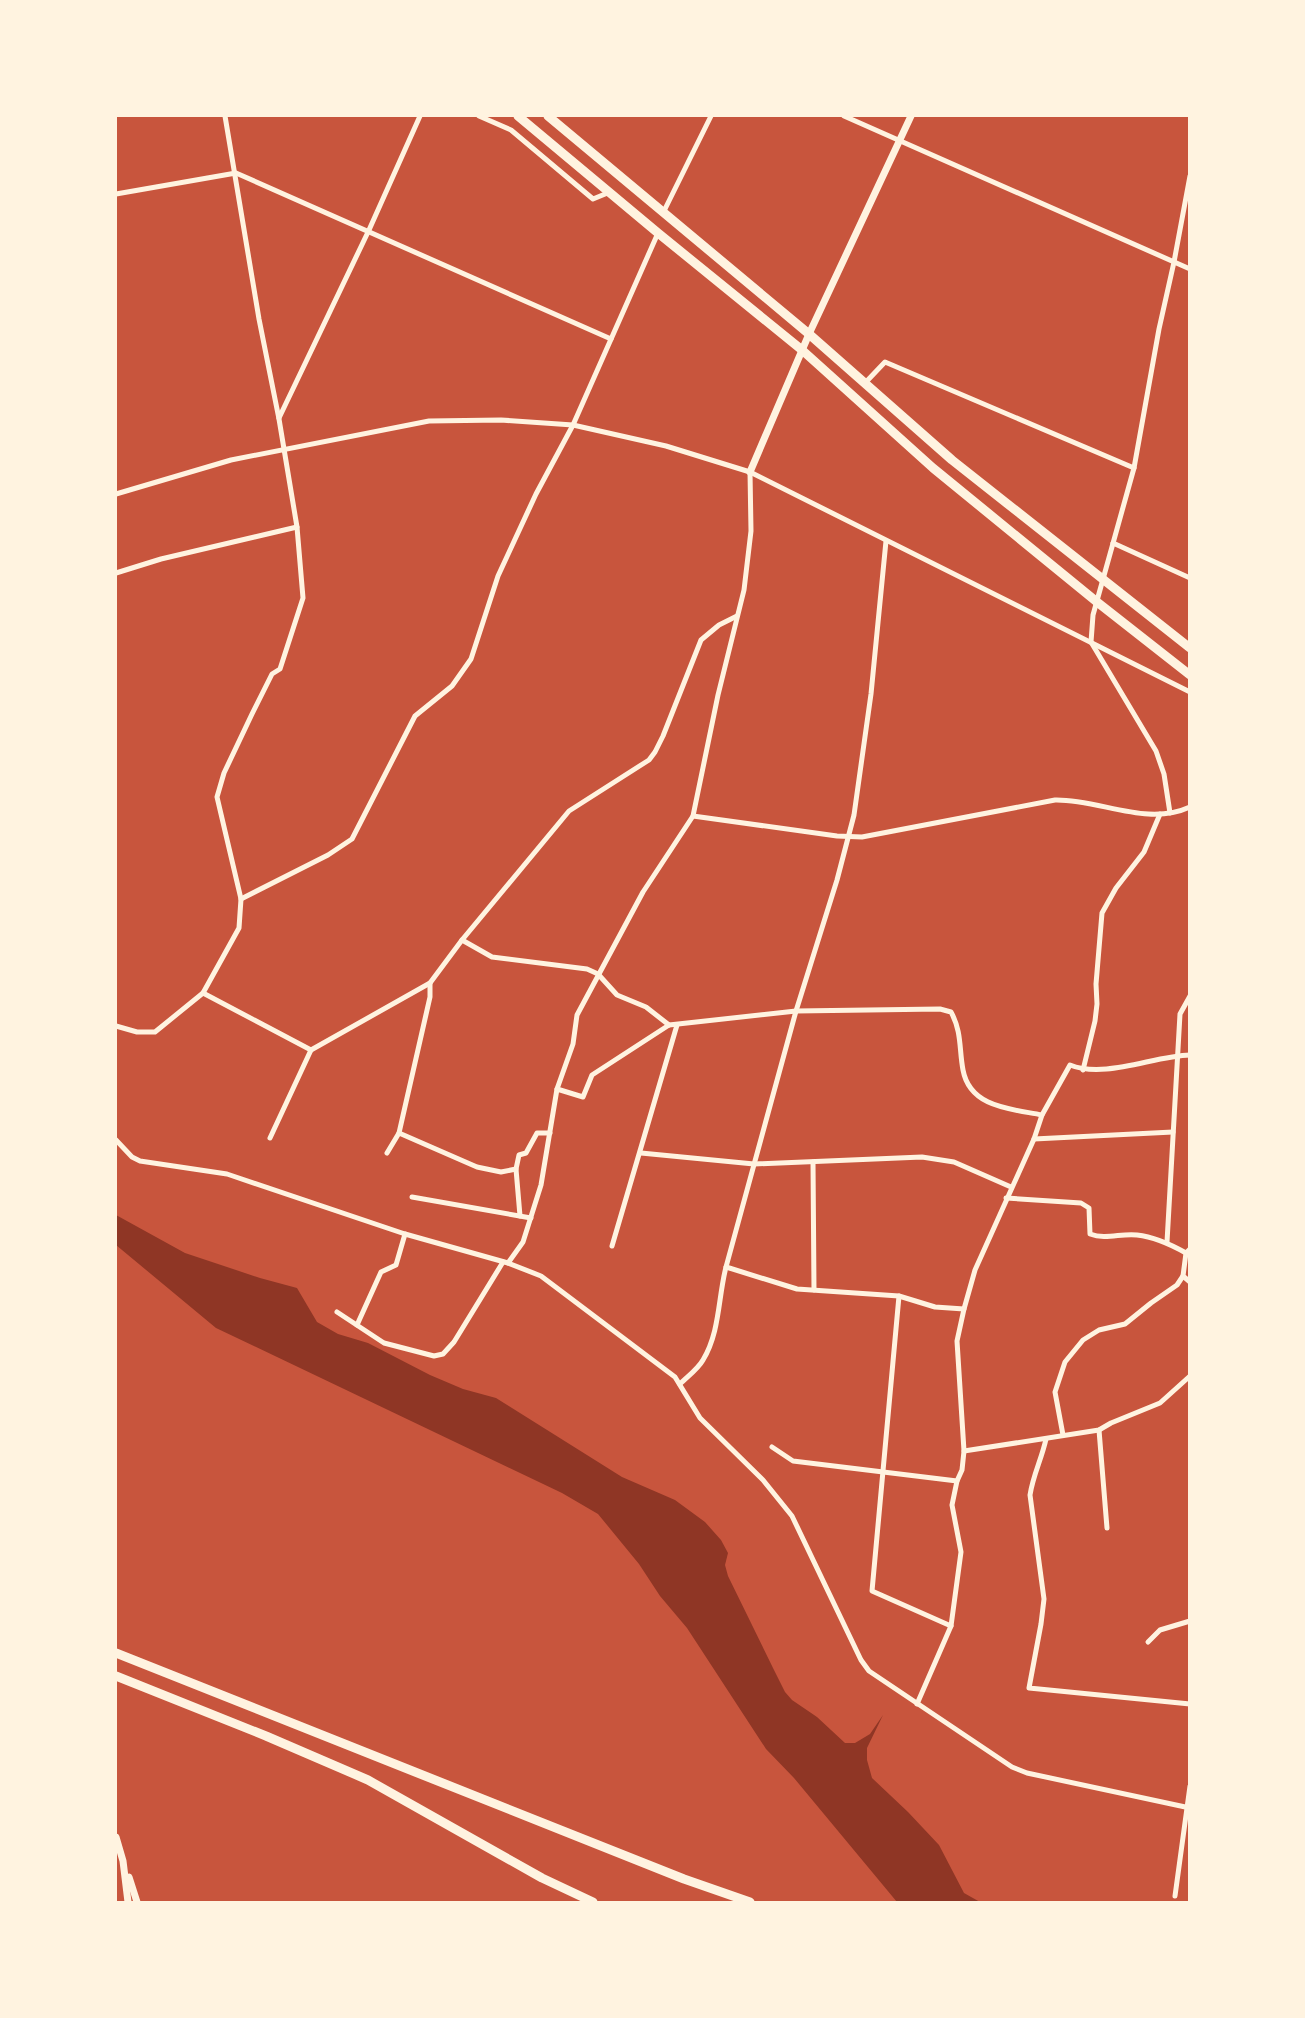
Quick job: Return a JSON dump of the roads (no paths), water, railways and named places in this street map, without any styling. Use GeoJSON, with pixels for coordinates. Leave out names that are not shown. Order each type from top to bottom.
{"type":"FeatureCollection","features":[{"type":"Feature","properties":{"kind":"main road"},"geometry":{"type":"LineString","coordinates":[[518,116],[802,350],[933,468],[1190,675]]}},
{"type":"Feature","properties":{"kind":"main road"},"geometry":{"type":"LineString","coordinates":[[548,116],[809,334],[952,460],[1190,648]]}},
{"type":"Feature","properties":{"kind":"main road"},"geometry":{"type":"LineString","coordinates":[[116,1653],[684,1879],[750,1902]]}},
{"type":"Feature","properties":{"kind":"main road"},"geometry":{"type":"LineString","coordinates":[[116,1676],[368,1780],[542,1878],[592,1902]]}},
{"type":"Feature","properties":{"kind":"street"},"geometry":{"type":"LineString","coordinates":[[116,1026],[137,1032],[155,1032],[203,993],[238,928],[241,899],[216,797],[224,773],[272,674],[280,669],[303,598],[297,528],[279,419],[258,319],[225,116]]}},
{"type":"Feature","properties":{"kind":"street"},"geometry":{"type":"LineString","coordinates":[[279,419],[369,230],[420,116]]}},
{"type":"Feature","properties":{"kind":"street"},"geometry":{"type":"LineString","coordinates":[[478,116],[511,130],[593,199],[610,192]]}},
{"type":"Feature","properties":{"kind":"street"},"geometry":{"type":"LineString","coordinates":[[664,211],[711,116]]}},
{"type":"Feature","properties":{"kind":"street"},"geometry":{"type":"LineString","coordinates":[[844,116],[1190,269]]}},
{"type":"Feature","properties":{"kind":"street"},"geometry":{"type":"LineString","coordinates":[[337,1312],[384,1343],[434,1356],[443,1354],[454,1342],[506,1263],[523,1242],[541,1185],[557,1089],[573,1044],[577,1015],[643,892],[693,816],[718,695],[744,590],[750,531],[750,472],[809,334],[911,116]]}},
{"type":"Feature","properties":{"kind":"street"},"geometry":{"type":"LineString","coordinates":[[116,194],[236,173],[611,339]]}},
{"type":"Feature","properties":{"kind":"street"},"geometry":{"type":"LineString","coordinates":[[1170,813],[1164,774],[1156,751],[1091,642],[1102,579],[1134,468],[1190,176]]}},
{"type":"Feature","properties":{"kind":"street"},"geometry":{"type":"LineString","coordinates":[[241,899],[328,855],[352,839],[415,716],[452,686],[471,658],[498,576],[536,494],[573,425],[658,233]]}},
{"type":"Feature","properties":{"kind":"street"},"geometry":{"type":"LineString","coordinates":[[865,383],[885,362],[1134,468]]}},
{"type":"Feature","properties":{"kind":"street"},"geometry":{"type":"LineString","coordinates":[[116,494],[231,460],[429,421],[501,420],[573,425],[666,446],[750,472],[1190,692]]}},
{"type":"Feature","properties":{"kind":"street"},"geometry":{"type":"LineString","coordinates":[[116,573],[297,528]]}},
{"type":"Feature","properties":{"kind":"street"},"geometry":{"type":"LineString","coordinates":[[680,1384],[703,1361],[716,1328],[726,1267],[796,1011],[849,837],[871,694],[886,541]]}},
{"type":"Feature","properties":{"kind":"street"},"geometry":{"type":"LineString","coordinates":[[1113,543],[1189,578]]}},
{"type":"Feature","properties":{"kind":"street"},"geometry":{"type":"LineString","coordinates":[[270,1138],[311,1050],[430,983],[462,940],[569,811],[649,760],[663,736],[701,640],[719,625],[737,616]]}},
{"type":"Feature","properties":{"kind":"street"},"geometry":{"type":"LineString","coordinates":[[693,816],[774,829],[849,837],[886,833],[1055,800],[1081,800],[1142,814],[1176,813],[1190,807]]}},
{"type":"Feature","properties":{"kind":"street"},"geometry":{"type":"LineString","coordinates":[[1083,1070],[1095,1021],[1102,913],[1116,888],[1144,852],[1160,814]]}},
{"type":"Feature","properties":{"kind":"street"},"geometry":{"type":"LineString","coordinates":[[462,940],[492,957],[587,969],[598,974],[617,995],[646,1007],[669,1025]]}},
{"type":"Feature","properties":{"kind":"street"},"geometry":{"type":"LineString","coordinates":[[387,1153],[399,1133],[430,997],[430,983]]}},
{"type":"Feature","properties":{"kind":"street"},"geometry":{"type":"LineString","coordinates":[[203,993],[311,1050]]}},
{"type":"Feature","properties":{"kind":"street"},"geometry":{"type":"LineString","coordinates":[[1167,1242],[1180,1014],[1190,996]]}},
{"type":"Feature","properties":{"kind":"street"},"geometry":{"type":"LineString","coordinates":[[557,1089],[583,1097],[592,1075],[669,1025],[796,1011],[940,1009],[951,1012],[958,1025],[963,1072],[967,1082],[981,1099],[994,1106],[1042,1114]]}},
{"type":"Feature","properties":{"kind":"street"},"geometry":{"type":"LineString","coordinates":[[612,1246],[677,1025]]}},
{"type":"Feature","properties":{"kind":"street"},"geometry":{"type":"LineString","coordinates":[[917,1704],[951,1626],[961,1552],[952,1514],[964,1451],[957,1341],[975,1270],[1034,1139],[1042,1114],[1070,1065],[1083,1070],[1128,1066],[1190,1055]]}},
{"type":"Feature","properties":{"kind":"street"},"geometry":{"type":"LineString","coordinates":[[1034,1139],[1173,1132]]}},
{"type":"Feature","properties":{"kind":"street"},"geometry":{"type":"LineString","coordinates":[[399,1133],[477,1167],[501,1172],[516,1169]]}},
{"type":"Feature","properties":{"kind":"street"},"geometry":{"type":"LineString","coordinates":[[520,1216],[516,1169],[519,1155],[526,1153],[537,1133],[550,1133]]}},
{"type":"Feature","properties":{"kind":"street"},"geometry":{"type":"LineString","coordinates":[[116,1140],[132,1157],[140,1161],[227,1174],[405,1234],[506,1263],[541,1276],[675,1377],[700,1419],[763,1480],[792,1516],[861,1660],[869,1671],[1012,1767],[1027,1773],[1188,1808]]}},
{"type":"Feature","properties":{"kind":"street"},"geometry":{"type":"LineString","coordinates":[[640,1153],[754,1164],[922,1157],[954,1162],[1011,1187]]}},
{"type":"Feature","properties":{"kind":"street"},"geometry":{"type":"LineString","coordinates":[[813,1162],[814,1290]]}},
{"type":"Feature","properties":{"kind":"street"},"geometry":{"type":"LineString","coordinates":[[412,1197],[531,1218]]}},
{"type":"Feature","properties":{"kind":"street"},"geometry":{"type":"LineString","coordinates":[[1006,1198],[1081,1203],[1089,1208],[1090,1234],[1100,1238],[1136,1235],[1167,1242],[1188,1251],[1183,1276],[1177,1285],[1125,1324],[1099,1330],[1083,1340],[1065,1362],[1055,1392],[1063,1435]]}},
{"type":"Feature","properties":{"kind":"street"},"geometry":{"type":"LineString","coordinates":[[357,1324],[381,1272],[396,1265],[405,1234]]}},
{"type":"Feature","properties":{"kind":"street"},"geometry":{"type":"LineString","coordinates":[[726,1267],[797,1289],[899,1296],[935,1307],[964,1309]]}},
{"type":"Feature","properties":{"kind":"street"},"geometry":{"type":"LineString","coordinates":[[1183,1276],[1190,1282]]}},
{"type":"Feature","properties":{"kind":"street"},"geometry":{"type":"LineString","coordinates":[[899,1296],[872,1591],[951,1626]]}},
{"type":"Feature","properties":{"kind":"street"},"geometry":{"type":"LineString","coordinates":[[964,1451],[1099,1431],[1160,1403],[1190,1376]]}},
{"type":"Feature","properties":{"kind":"street"},"geometry":{"type":"LineString","coordinates":[[1099,1431],[1107,1528]]}},
{"type":"Feature","properties":{"kind":"street"},"geometry":{"type":"LineString","coordinates":[[1046,1439],[1041,1460],[1032,1481],[1030,1495],[1044,1599],[1029,1688],[1190,1704]]}},
{"type":"Feature","properties":{"kind":"street"},"geometry":{"type":"LineString","coordinates":[[772,1447],[794,1461],[957,1481]]}},
{"type":"Feature","properties":{"kind":"street"},"geometry":{"type":"LineString","coordinates":[[1148,1642],[1160,1630],[1190,1621]]}},
{"type":"Feature","properties":{"kind":"street"},"geometry":{"type":"LineString","coordinates":[[116,1682],[132,1682]]}},
{"type":"Feature","properties":{"kind":"street"},"geometry":{"type":"LineString","coordinates":[[1175,1896],[1190,1786]]}},
{"type":"Feature","properties":{"kind":"street"},"geometry":{"type":"LineString","coordinates":[[116,1837],[137,1902]]}},
{"type":"Feature","properties":{"kind":"street"},"geometry":{"type":"LineString","coordinates":[[123,1861],[128,1902]]}}]}
